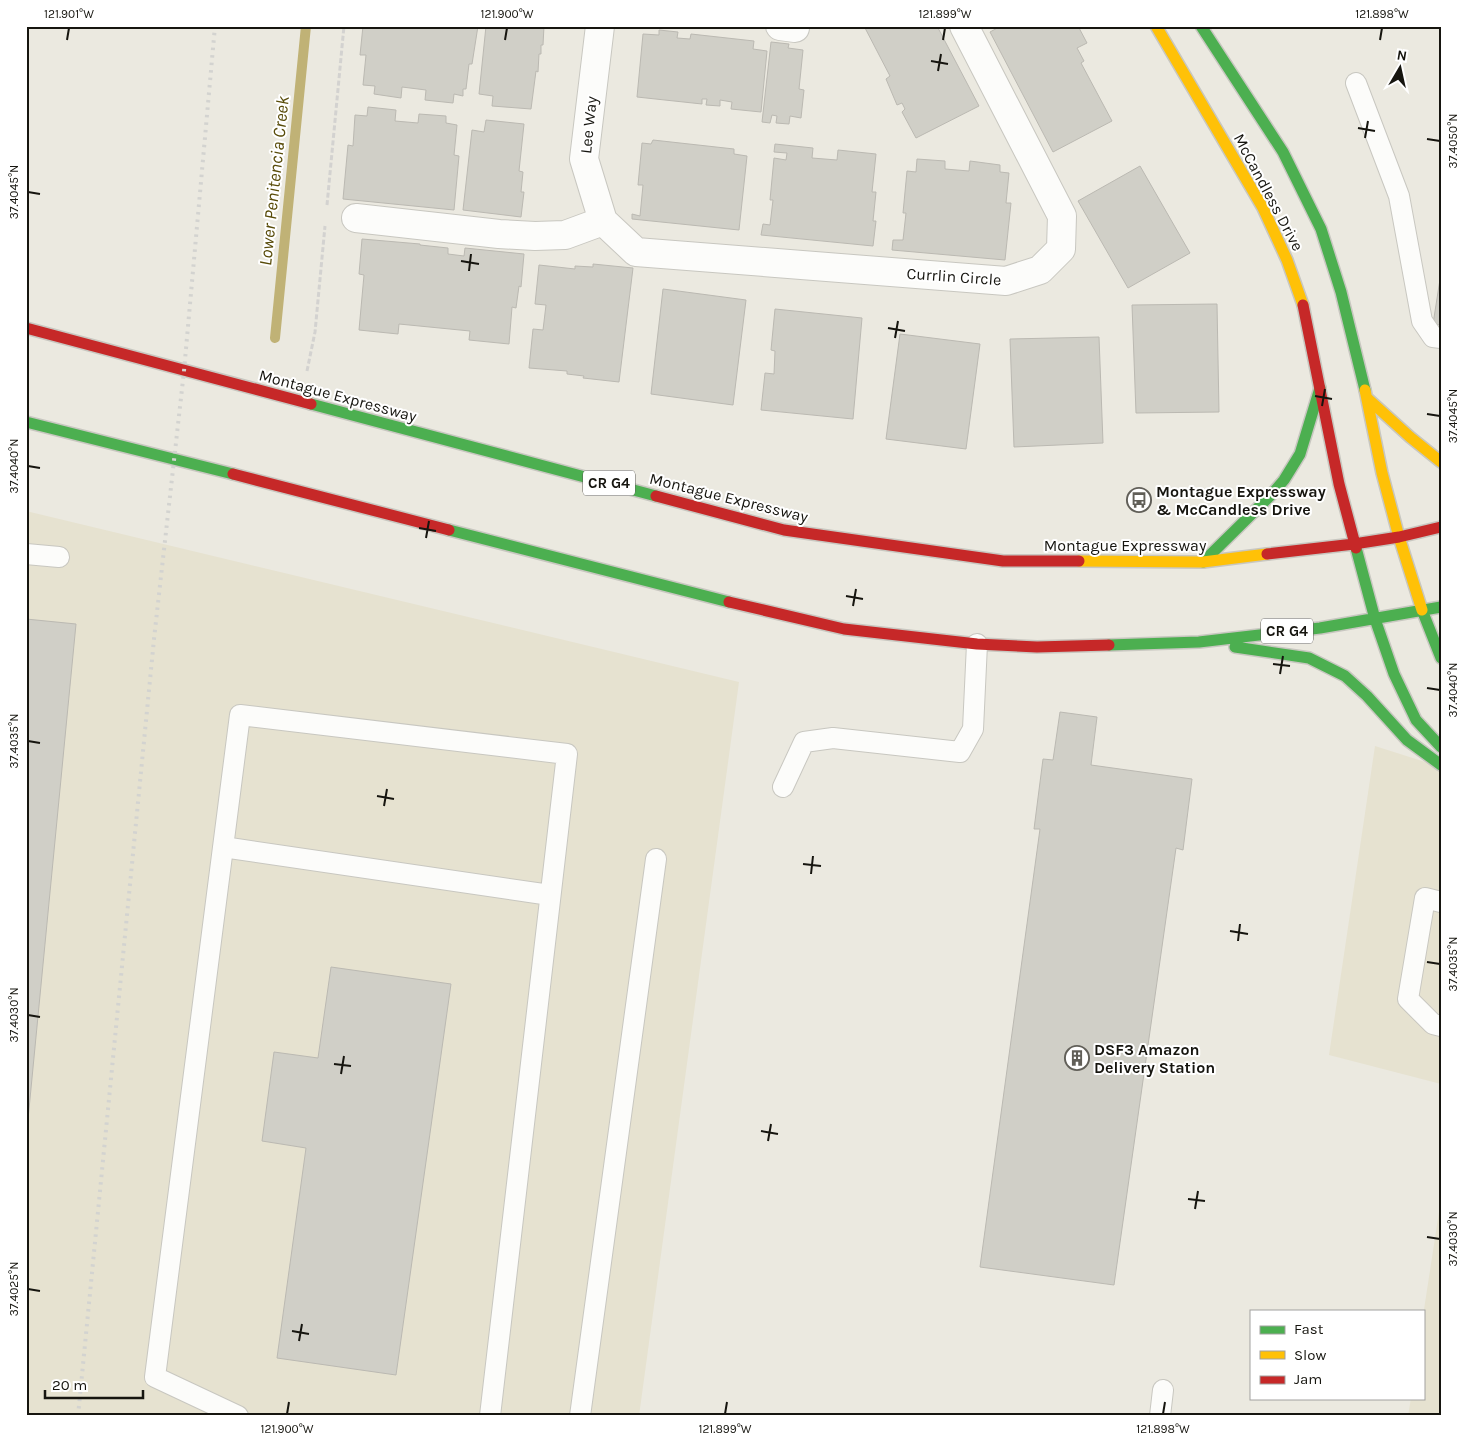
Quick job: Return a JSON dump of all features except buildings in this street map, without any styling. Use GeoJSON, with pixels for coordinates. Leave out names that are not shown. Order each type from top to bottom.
{"type":"FeatureCollection","features":[{"type":"Feature","properties":{"kind":"main road","name":"McCandless Drive"},"geometry":{"type":"LineString","coordinates":[[1156,26],[1263,208],[1287,260],[1304,309],[1339,484],[1375,619],[1394,674],[1416,720],[1441,747]]}},
{"type":"Feature","properties":{"kind":"main road","name":"McCandless Drive"},"geometry":{"type":"LineString","coordinates":[[1201,26],[1284,152],[1321,229],[1341,292],[1367,398],[1382,474],[1399,536],[1422,610],[1441,658]]}},
{"type":"Feature","properties":{"kind":"main road","name":"Montague Expressway"},"geometry":{"type":"LineString","coordinates":[[26,328],[784,530],[1003,561],[1203,562],[1354,544],[1441,527]]}},
{"type":"Feature","properties":{"kind":"main road"},"geometry":{"type":"LineString","coordinates":[[1203,562],[1284,480],[1300,454],[1320,388]]}},
{"type":"Feature","properties":{"kind":"main road"},"geometry":{"type":"LineString","coordinates":[[1367,398],[1441,462]]}},
{"type":"Feature","properties":{"kind":"main road","name":"CR G4"},"geometry":{"type":"LineString","coordinates":[[26,422],[742,606],[844,629],[977,644],[1036,647],[1199,642],[1320,628],[1441,607]]}},
{"type":"Feature","properties":{"kind":"main road"},"geometry":{"type":"LineString","coordinates":[[1199,642],[1309,658],[1345,676],[1367,696],[1407,740],[1441,765]]}},
{"type":"Feature","properties":{"kind":"street","name":"Lee Way"},"geometry":{"type":"LineString","coordinates":[[600,26],[584,160],[603,221]]}},
{"type":"Feature","properties":{"kind":"street","name":"Currlin Circle"},"geometry":{"type":"LineString","coordinates":[[603,221],[636,252],[1006,281],[1040,270],[1062,249],[1062,216],[964,26]]}},
{"type":"Feature","properties":{"kind":"street"},"geometry":{"type":"LineString","coordinates":[[356,218],[499,234],[535,236],[565,235],[603,221]]}},
{"type":"Feature","properties":{"kind":"lane"},"geometry":{"type":"LineString","coordinates":[[1356,83],[1399,196],[1422,321],[1433,337],[1441,338]]}},
{"type":"Feature","properties":{"kind":"lane"},"geometry":{"type":"LineString","coordinates":[[26,554],[59,557]]}},
{"type":"Feature","properties":{"kind":"lane"},"geometry":{"type":"LineString","coordinates":[[783,787],[804,742],[833,738],[960,752],[973,729],[977,644]]}},
{"type":"Feature","properties":{"kind":"lane"},"geometry":{"type":"LineString","coordinates":[[238,1416],[155,1378],[240,715],[567,754],[490,1416]]}},
{"type":"Feature","properties":{"kind":"lane"},"geometry":{"type":"LineString","coordinates":[[223,847],[550,895]]}},
{"type":"Feature","properties":{"kind":"lane"},"geometry":{"type":"LineString","coordinates":[[580,1416],[656,859]]}},
{"type":"Feature","properties":{"kind":"lane"},"geometry":{"type":"LineString","coordinates":[[1441,902],[1425,898],[1408,999],[1433,1024],[1441,1026]]}},
{"type":"Feature","properties":{"kind":"lane"},"geometry":{"type":"LineString","coordinates":[[1160,1416],[1163,1390]]}},
{"type":"Feature","properties":{"kind":"shaded area"},"geometry":{"type":"Polygon","coordinates":[[[26,511],[739,682],[639,1416],[26,1416],[26,511]]]}},
{"type":"Feature","properties":{"kind":"shaded area"},"geometry":{"type":"Polygon","coordinates":[[[1375,746],[1441,767],[1441,1084],[1329,1055],[1375,746]]]}},
{"type":"Feature","properties":{"kind":"shaded area"},"geometry":{"type":"Polygon","coordinates":[[[1441,1199],[1441,1416],[1408,1416],[1411,1400],[1424,1400],[1424,1310],[1441,1199]]]}},
{"type":"Feature","properties":{"kind":"waterway","name":"Lower Penitencia Creek"},"geometry":{"type":"LineString","coordinates":[[275,338],[306,26]]}},
{"type":"Feature","properties":{"kind":"railway"},"geometry":{"type":"LineString","coordinates":[[78,1416],[154,639],[184,371],[215,26]]}},
{"type":"Feature","properties":{"kind":"traffic: fast"},"geometry":{"type":"LineString","coordinates":[[1201,26],[1283,152],[1321,229],[1341,292],[1365,390]]}},
{"type":"Feature","properties":{"kind":"traffic: fast"},"geometry":{"type":"LineString","coordinates":[[1203,562],[1284,480],[1300,454],[1320,388]]}},
{"type":"Feature","properties":{"kind":"traffic: fast"},"geometry":{"type":"LineString","coordinates":[[311,404],[656,496]]}},
{"type":"Feature","properties":{"kind":"traffic: fast"},"geometry":{"type":"LineString","coordinates":[[26,422],[233,474]]}},
{"type":"Feature","properties":{"kind":"traffic: fast"},"geometry":{"type":"LineString","coordinates":[[449,530],[729,602]]}},
{"type":"Feature","properties":{"kind":"traffic: fast"},"geometry":{"type":"LineString","coordinates":[[1356,548],[1375,619]]}},
{"type":"Feature","properties":{"kind":"traffic: fast"},"geometry":{"type":"LineString","coordinates":[[1109,645],[1199,642],[1320,628],[1441,607]]}},
{"type":"Feature","properties":{"kind":"traffic: fast"},"geometry":{"type":"LineString","coordinates":[[1422,610],[1441,658]]}},
{"type":"Feature","properties":{"kind":"traffic: fast"},"geometry":{"type":"LineString","coordinates":[[1375,619],[1394,674],[1416,720],[1441,747]]}},
{"type":"Feature","properties":{"kind":"traffic: fast"},"geometry":{"type":"LineString","coordinates":[[1235,647],[1309,658],[1345,676],[1367,696],[1407,740],[1441,765]]}},
{"type":"Feature","properties":{"kind":"traffic: slow"},"geometry":{"type":"LineString","coordinates":[[1156,26],[1263,208],[1287,260],[1303,305]]}},
{"type":"Feature","properties":{"kind":"traffic: slow"},"geometry":{"type":"LineString","coordinates":[[1365,390],[1382,473],[1399,537],[1422,610]]}},
{"type":"Feature","properties":{"kind":"traffic: slow"},"geometry":{"type":"LineString","coordinates":[[1367,398],[1441,462]]}},
{"type":"Feature","properties":{"kind":"traffic: slow"},"geometry":{"type":"LineString","coordinates":[[1079,561],[1203,562],[1267,554]]}},
{"type":"Feature","properties":{"kind":"traffic: jam"},"geometry":{"type":"LineString","coordinates":[[1303,305],[1339,484],[1356,548]]}},
{"type":"Feature","properties":{"kind":"traffic: jam"},"geometry":{"type":"LineString","coordinates":[[26,328],[311,404]]}},
{"type":"Feature","properties":{"kind":"traffic: jam"},"geometry":{"type":"LineString","coordinates":[[233,474],[449,530]]}},
{"type":"Feature","properties":{"kind":"traffic: jam"},"geometry":{"type":"LineString","coordinates":[[656,496],[784,530],[1003,561],[1079,561]]}},
{"type":"Feature","properties":{"kind":"traffic: jam"},"geometry":{"type":"LineString","coordinates":[[1267,554],[1354,544],[1399,537],[1441,527]]}},
{"type":"Feature","properties":{"kind":"traffic: jam"},"geometry":{"type":"LineString","coordinates":[[729,602],[844,629],[977,644],[1037,647],[1109,645]]}},
{"type":"Feature","properties":{"kind":"place","name":"Montague Expressway & McCandless Drive"},"geometry":{"type":"Point","coordinates":[1139,500]}},
{"type":"Feature","properties":{"kind":"place","name":"DSF3 Amazon Delivery Station"},"geometry":{"type":"Point","coordinates":[1077,1058]}}]}
